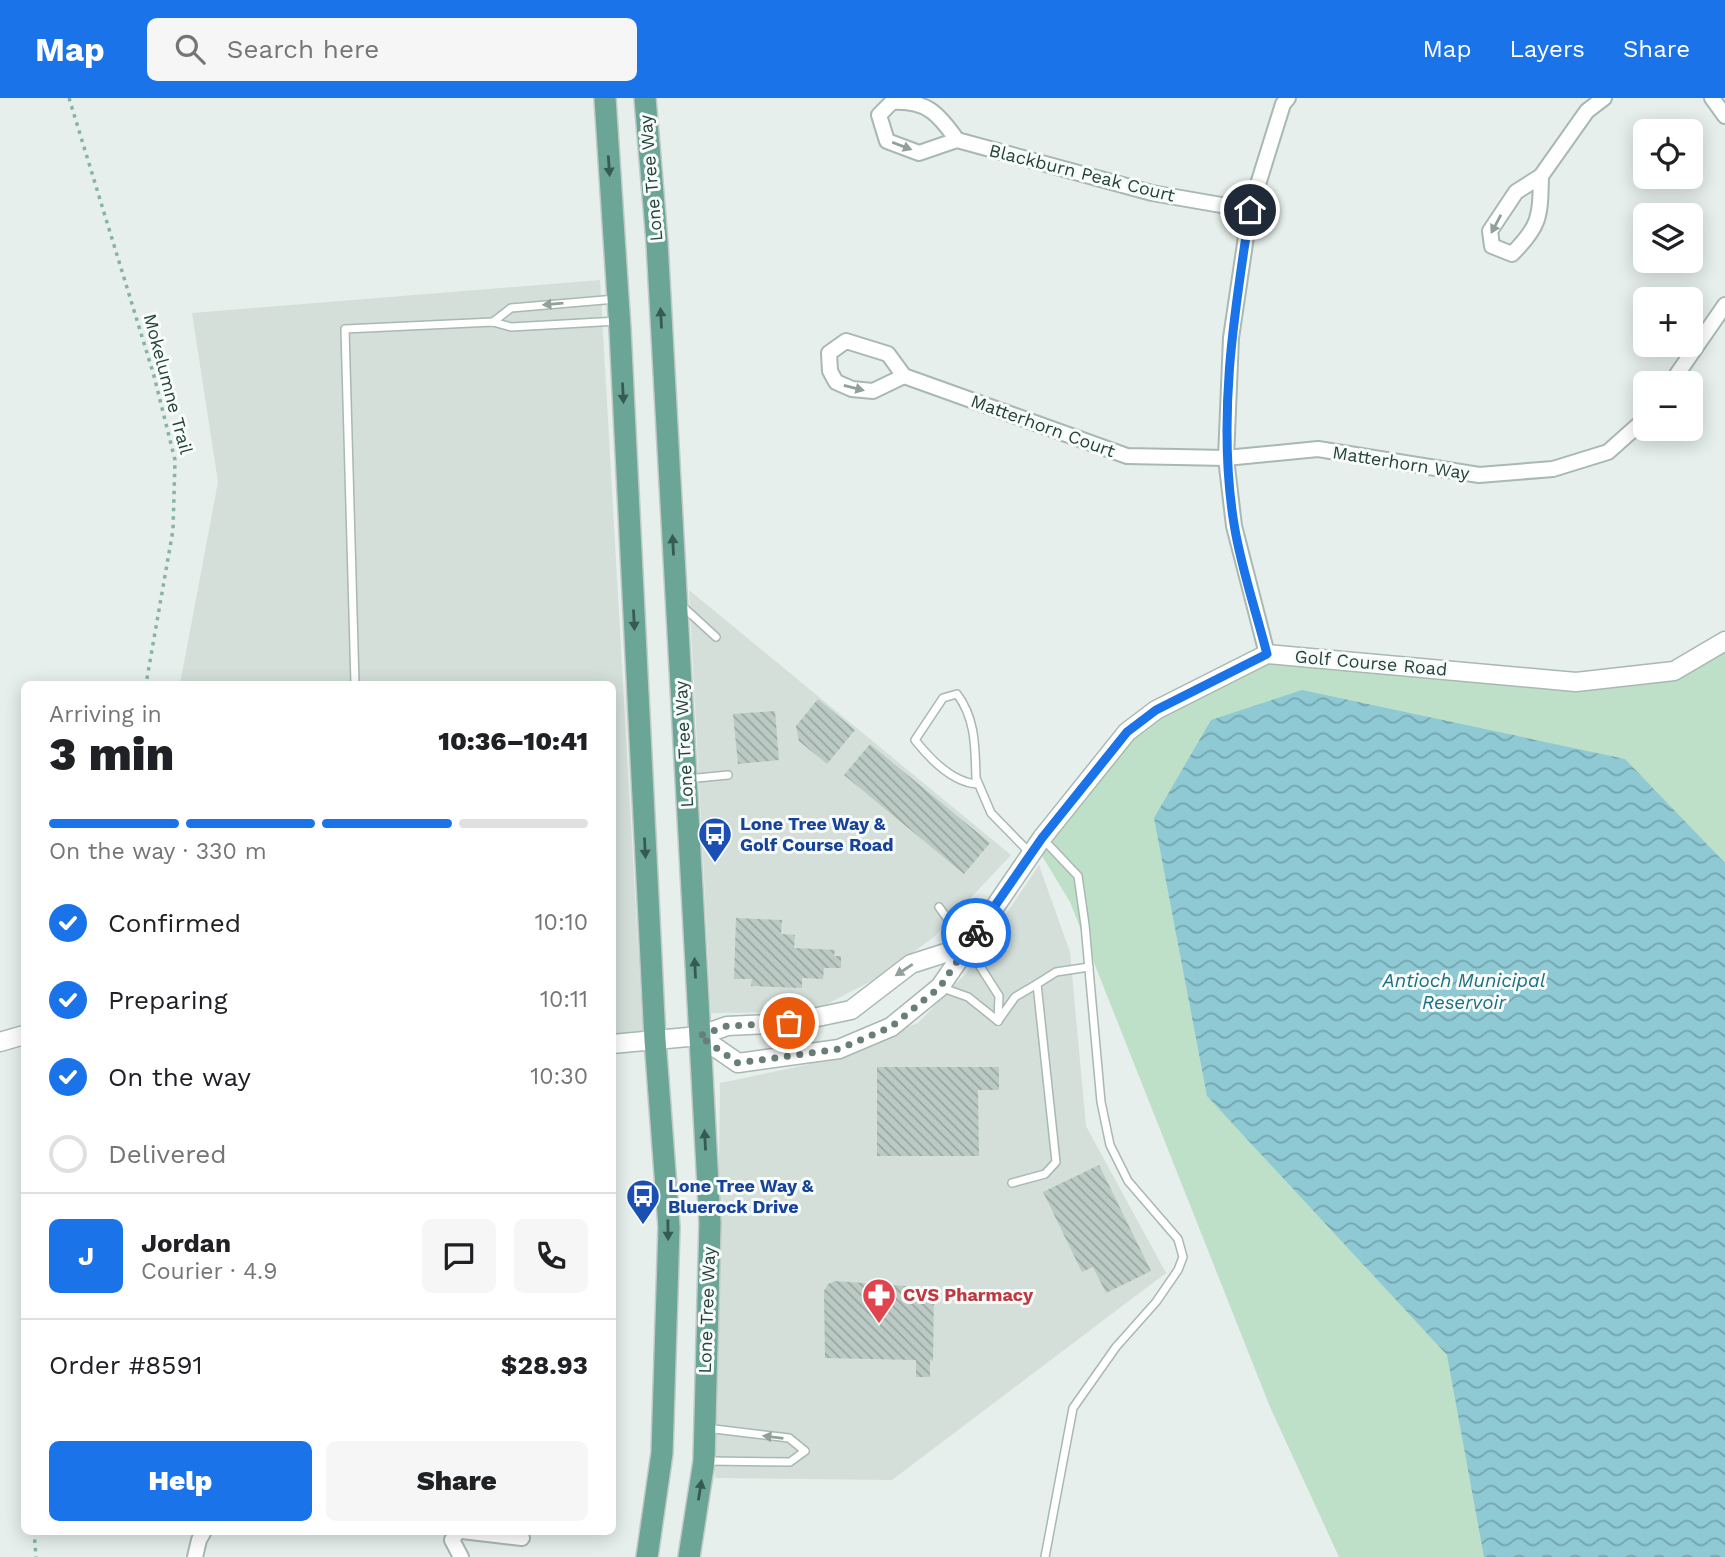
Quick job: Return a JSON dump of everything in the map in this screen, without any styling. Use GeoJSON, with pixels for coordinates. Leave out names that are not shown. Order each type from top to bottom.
{"type":"FeatureCollection","features":[{"type":"Feature","properties":{"kind":"main road"},"geometry":{"type":"LineString","coordinates":[[605,98],[618,299],[655,1040],[668,1227],[662,1453],[647,1557]]}},
{"type":"Feature","properties":{"kind":"main road","name":"Lone Tree Way"},"geometry":{"type":"LineString","coordinates":[[645,98],[657,242],[710,1223],[704,1461],[689,1557]]}},
{"type":"Feature","properties":{"kind":"street"},"geometry":{"type":"LineString","coordinates":[[699,1036],[738,1063],[839,1049],[891,1027],[940,987],[1042,838],[1127,732],[1156,710],[1267,654],[1234,526],[1226,458],[1231,338],[1250,210],[1283,104],[1288,98]]}},
{"type":"Feature","properties":{"kind":"street"},"geometry":{"type":"LineString","coordinates":[[1541,176],[1540,215],[1530,236],[1512,254],[1492,246],[1490,231],[1516,192],[1541,176],[1587,111],[1604,98]]}},
{"type":"Feature","properties":{"kind":"street"},"geometry":{"type":"LineString","coordinates":[[1712,98],[1725,116]]}},
{"type":"Feature","properties":{"kind":"street"},"geometry":{"type":"LineString","coordinates":[[913,101],[942,118],[957,140],[919,153],[887,141],[879,115],[892,102],[913,101]]}},
{"type":"Feature","properties":{"kind":"street","name":"Blackburn Peak Court"},"geometry":{"type":"LineString","coordinates":[[957,140],[1152,193],[1250,210]]}},
{"type":"Feature","properties":{"kind":"street"},"geometry":{"type":"LineString","coordinates":[[1679,371],[1725,305]]}},
{"type":"Feature","properties":{"kind":"street","name":"Matterhorn Court"},"geometry":{"type":"LineString","coordinates":[[904,376],[873,391],[852,389],[836,382],[830,371],[829,353],[846,341],[888,354],[904,376],[1127,456],[1226,458]]}},
{"type":"Feature","properties":{"kind":"street","name":"Matterhorn Way"},"geometry":{"type":"LineString","coordinates":[[1226,458],[1318,449],[1479,475],[1553,469],[1608,452],[1633,430]]}},
{"type":"Feature","properties":{"kind":"street","name":"Golf Course Road"},"geometry":{"type":"LineString","coordinates":[[1267,654],[1576,682],[1674,671],[1725,641]]}},
{"type":"Feature","properties":{"kind":"street"},"geometry":{"type":"LineString","coordinates":[[616,1044],[699,1036],[727,1026],[789,1023],[851,1010],[911,964],[967,946]]}},
{"type":"Feature","properties":{"kind":"street"},"geometry":{"type":"LineString","coordinates":[[0,1042],[21,1036]]}},
{"type":"Feature","properties":{"kind":"street"},"geometry":{"type":"LineString","coordinates":[[195,1557],[202,1535]]}},
{"type":"Feature","properties":{"kind":"street"},"geometry":{"type":"LineString","coordinates":[[457,1535],[461,1557]]}},
{"type":"Feature","properties":{"kind":"street"},"geometry":{"type":"LineString","coordinates":[[473,1535],[522,1538]]}},
{"type":"Feature","properties":{"kind":"lane"},"geometry":{"type":"LineString","coordinates":[[493,322],[511,308],[618,299]]}},
{"type":"Feature","properties":{"kind":"lane"},"geometry":{"type":"LineString","coordinates":[[355,681],[345,329],[493,322],[511,327],[619,321]]}},
{"type":"Feature","properties":{"kind":"lane"},"geometry":{"type":"LineString","coordinates":[[676,600],[716,637]]}},
{"type":"Feature","properties":{"kind":"lane"},"geometry":{"type":"LineString","coordinates":[[978,784],[968,783],[944,769],[915,740],[943,698],[950,695],[957,694],[966,706],[974,730],[976,778],[991,813],[1031,853]]}},
{"type":"Feature","properties":{"kind":"lane"},"geometry":{"type":"LineString","coordinates":[[685,780],[728,775]]}},
{"type":"Feature","properties":{"kind":"lane"},"geometry":{"type":"LineString","coordinates":[[1042,838],[1078,876],[1101,1102],[1110,1144],[1128,1181],[1178,1239],[1183,1257],[1178,1270],[1156,1302],[1116,1347],[1073,1408],[1045,1557]]}},
{"type":"Feature","properties":{"kind":"lane"},"geometry":{"type":"LineString","coordinates":[[939,907],[999,996],[998,1021]]}},
{"type":"Feature","properties":{"kind":"lane"},"geometry":{"type":"LineString","coordinates":[[998,1021],[1015,998],[1056,972],[1089,967]]}},
{"type":"Feature","properties":{"kind":"lane"},"geometry":{"type":"LineString","coordinates":[[1012,1183],[1045,1174],[1056,1162],[1037,984]]}},
{"type":"Feature","properties":{"kind":"lane"},"geometry":{"type":"LineString","coordinates":[[940,987],[968,997],[998,1021]]}},
{"type":"Feature","properties":{"kind":"lane"},"geometry":{"type":"LineString","coordinates":[[704,1428],[789,1438],[805,1451],[790,1462],[704,1461]]}},
{"type":"Feature","properties":{"kind":"path","name":"Mokelumne Trail"},"geometry":{"type":"LineString","coordinates":[[69,98],[154,376],[176,460],[173,530],[147,681]]}},
{"type":"Feature","properties":{"kind":"path"},"geometry":{"type":"LineString","coordinates":[[34,1535],[36,1557]]}},
{"type":"Feature","properties":{"kind":"shaded area"},"geometry":{"type":"Polygon","coordinates":[[[600,280],[643,1034],[616,1036],[616,681],[181,681],[218,482],[192,313],[600,280]]]}},
{"type":"Feature","properties":{"kind":"shaded area"},"geometry":{"type":"Polygon","coordinates":[[[689,590],[1011,855],[934,937],[879,977],[812,1012],[711,1013],[689,590]]]}},
{"type":"Feature","properties":{"kind":"shaded area"},"geometry":{"type":"Polygon","coordinates":[[[1039,865],[1070,952],[1086,1126],[1166,1273],[892,1480],[715,1478],[720,1083],[806,1065],[918,1023],[967,972],[1039,865]]]}},
{"type":"Feature","properties":{"kind":"green space","name":"Antioch Municipal Reservoir"},"geometry":{"type":"Polygon","coordinates":[[[1725,641],[1725,1557],[1339,1557],[1270,1407],[1070,902],[1036,846],[1127,732],[1267,654],[1576,682],[1674,671],[1725,641]]]}},
{"type":"Feature","properties":{"kind":"water","name":"Antioch Municipal Reservoir"},"geometry":{"type":"Polygon","coordinates":[[[1302,690],[1625,759],[1725,863],[1725,1557],[1484,1557],[1447,1355],[1207,1096],[1154,818],[1211,720],[1302,690]]]}},
{"type":"Feature","properties":{"kind":"building"},"geometry":{"type":"Polygon","coordinates":[[[818,699],[855,730],[827,764],[799,741],[796,726],[818,699]]]}},
{"type":"Feature","properties":{"kind":"building"},"geometry":{"type":"Polygon","coordinates":[[[775,711],[779,760],[738,764],[733,714],[775,711]]]}},
{"type":"Feature","properties":{"kind":"building"},"geometry":{"type":"Polygon","coordinates":[[[870,744],[990,843],[964,874],[844,775],[870,744]]]}},
{"type":"Feature","properties":{"kind":"building"},"geometry":{"type":"Polygon","coordinates":[[[736,918],[782,920],[781,934],[795,935],[794,948],[835,950],[834,956],[841,956],[841,968],[824,968],[823,979],[802,978],[802,988],[751,986],[752,979],[734,979],[736,918]]]}},
{"type":"Feature","properties":{"kind":"building"},"geometry":{"type":"Polygon","coordinates":[[[877,1067],[999,1067],[999,1090],[978,1090],[979,1156],[877,1156],[877,1067]]]}},
{"type":"Feature","properties":{"kind":"building"},"geometry":{"type":"Polygon","coordinates":[[[1099,1165],[1151,1271],[1106,1293],[1093,1267],[1082,1272],[1043,1192],[1099,1165]]]}},
{"type":"Feature","properties":{"kind":"building","name":"CVS Pharmacy"},"geometry":{"type":"Polygon","coordinates":[[[835,1281],[934,1288],[933,1361],[930,1360],[930,1377],[916,1377],[916,1360],[825,1358],[824,1291],[828,1284],[835,1281]]]}},
{"type":"Feature","properties":{"kind":"way so far"},"geometry":{"type":"LineString","coordinates":[[789,1023],[727,1026],[699,1036],[738,1063],[839,1049],[891,1027],[940,987],[976,933]]}},
{"type":"Feature","properties":{"kind":"place","name":"Lone Tree Way & Golf Course Road"},"geometry":{"type":"Point","coordinates":[715,864]}},
{"type":"Feature","properties":{"kind":"place","name":"Lone Tree Way & Bluerock Drive"},"geometry":{"type":"Point","coordinates":[643,1226]}},
{"type":"Feature","properties":{"kind":"place","name":"CVS Pharmacy"},"geometry":{"type":"Point","coordinates":[879,1325]}},
{"type":"Feature","properties":{"kind":"route"},"geometry":{"type":"LineString","coordinates":[[976,933],[1042,838],[1127,732],[1156,710],[1267,654],[1234,526],[1226,458],[1231,338],[1250,210]]}}]}
